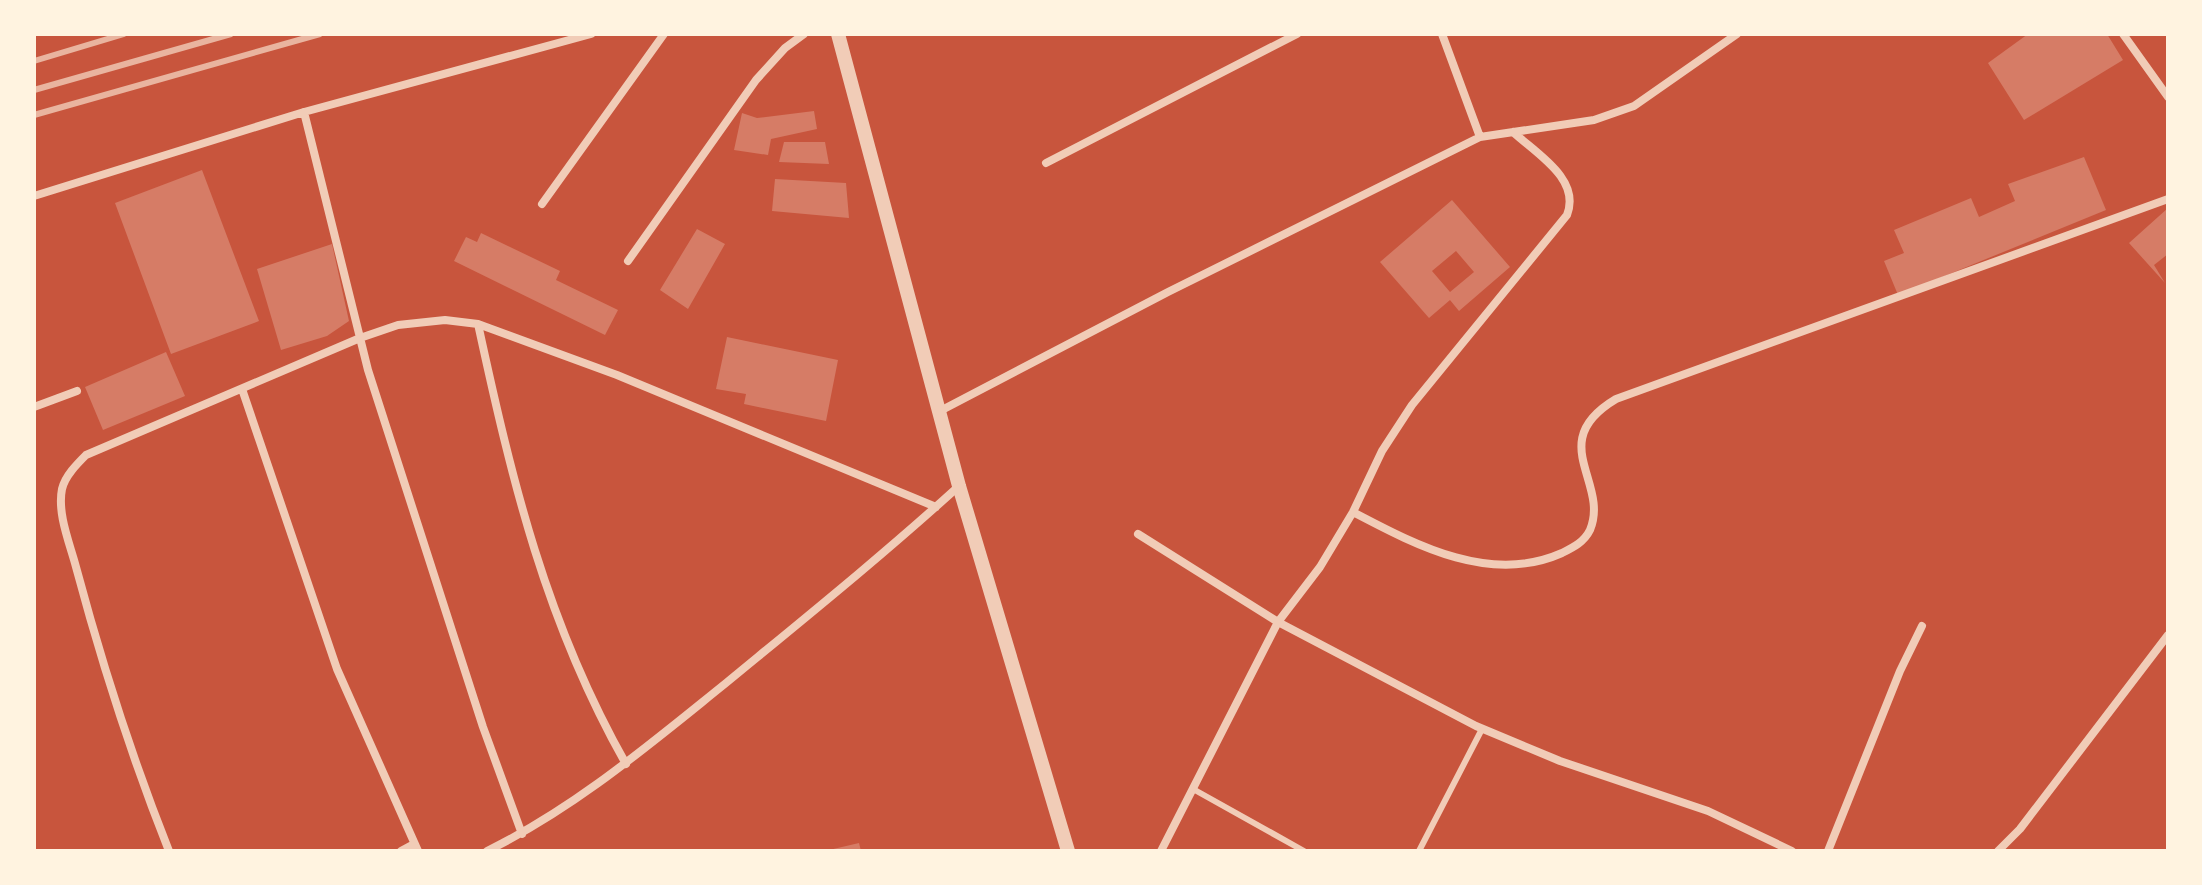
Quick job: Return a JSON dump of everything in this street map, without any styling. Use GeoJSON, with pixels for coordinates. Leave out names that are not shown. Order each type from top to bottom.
{"type":"FeatureCollection","features":[{"type":"Feature","properties":{"kind":"street"},"geometry":{"type":"LineString","coordinates":[[34,196],[304,112],[591,34]]}},
{"type":"Feature","properties":{"kind":"street"},"geometry":{"type":"LineString","coordinates":[[542,204],[664,34]]}},
{"type":"Feature","properties":{"kind":"street"},"geometry":{"type":"LineString","coordinates":[[628,261],[756,80],[785,48],[804,34]]}},
{"type":"Feature","properties":{"kind":"street"},"geometry":{"type":"LineString","coordinates":[[838,34],[959,486],[1068,851]]}},
{"type":"Feature","properties":{"kind":"street"},"geometry":{"type":"LineString","coordinates":[[1046,163],[1297,34]]}},
{"type":"Feature","properties":{"kind":"street"},"geometry":{"type":"LineString","coordinates":[[1442,34],[1480,137]]}},
{"type":"Feature","properties":{"kind":"street"},"geometry":{"type":"LineString","coordinates":[[940,411],[1168,292],[1480,137],[1594,120],[1634,106],[1737,34]]}},
{"type":"Feature","properties":{"kind":"street"},"geometry":{"type":"LineString","coordinates":[[2123,34],[2165,85],[2168,97]]}},
{"type":"Feature","properties":{"kind":"street"},"geometry":{"type":"LineString","coordinates":[[304,112],[360,338],[483,727],[522,834]]}},
{"type":"Feature","properties":{"kind":"street"},"geometry":{"type":"LineString","coordinates":[[1161,851],[1278,622],[1320,567],[1353,512],[1382,451],[1412,405],[1567,215],[1573,201],[1569,187],[1513,132]]}},
{"type":"Feature","properties":{"kind":"street"},"geometry":{"type":"LineString","coordinates":[[1353,512],[1418,546],[1469,562],[1513,564],[1547,560],[1579,545],[1591,528],[1591,504],[1582,455],[1583,427],[1596,411],[1616,399],[2168,199]]}},
{"type":"Feature","properties":{"kind":"street"},"geometry":{"type":"LineString","coordinates":[[169,851],[139,776],[90,619],[63,513],[62,489],[71,471],[86,455],[360,338],[398,325],[445,320],[478,324],[617,375],[936,507]]}},
{"type":"Feature","properties":{"kind":"street"},"geometry":{"type":"LineString","coordinates":[[478,324],[502,432],[550,604],[573,661],[626,764]]}},
{"type":"Feature","properties":{"kind":"street"},"geometry":{"type":"LineString","coordinates":[[242,389],[337,669],[416,848],[401,851]]}},
{"type":"Feature","properties":{"kind":"street"},"geometry":{"type":"LineString","coordinates":[[34,407],[77,391]]}},
{"type":"Feature","properties":{"kind":"street"},"geometry":{"type":"LineString","coordinates":[[487,851],[522,834],[626,764],[897,543],[959,486]]}},
{"type":"Feature","properties":{"kind":"street"},"geometry":{"type":"LineString","coordinates":[[1138,534],[1278,622],[1482,729],[1560,761],[1708,811],[1792,851]]}},
{"type":"Feature","properties":{"kind":"street"},"geometry":{"type":"LineString","coordinates":[[1828,851],[1900,671],[1922,626]]}},
{"type":"Feature","properties":{"kind":"street"},"geometry":{"type":"LineString","coordinates":[[1998,851],[2020,829],[2168,635]]}},
{"type":"Feature","properties":{"kind":"lane"},"geometry":{"type":"LineString","coordinates":[[1419,851],[1482,729]]}},
{"type":"Feature","properties":{"kind":"lane"},"geometry":{"type":"LineString","coordinates":[[1193,789],[1304,851]]}},
{"type":"Feature","properties":{"kind":"building"},"geometry":{"type":"Polygon","coordinates":[[[2028,34],[2107,34],[2123,60],[2024,120],[1988,63],[2028,34]]]}},
{"type":"Feature","properties":{"kind":"building"},"geometry":{"type":"Polygon","coordinates":[[[814,111],[817,129],[771,139],[768,155],[734,150],[742,113],[757,118],[814,111]]]}},
{"type":"Feature","properties":{"kind":"building"},"geometry":{"type":"Polygon","coordinates":[[[784,142],[825,142],[829,164],[779,162],[784,142]]]}},
{"type":"Feature","properties":{"kind":"building"},"geometry":{"type":"Polygon","coordinates":[[[2084,157],[2106,210],[1898,295],[1884,261],[1904,253],[1894,230],[1971,198],[1979,217],[2015,201],[2008,184],[2084,157]]]}},
{"type":"Feature","properties":{"kind":"building"},"geometry":{"type":"Polygon","coordinates":[[[202,170],[259,321],[171,354],[115,203],[202,170]]]}},
{"type":"Feature","properties":{"kind":"building"},"geometry":{"type":"Polygon","coordinates":[[[775,179],[846,183],[849,218],[772,211],[775,179]]]}},
{"type":"Feature","properties":{"kind":"building"},"geometry":{"type":"Polygon","coordinates":[[[1452,200],[1510,267],[1459,311],[1450,300],[1429,318],[1380,262],[1452,200]],[[1456,251],[1432,271],[1450,292],[1474,272],[1456,251]]]}},
{"type":"Feature","properties":{"kind":"building"},"geometry":{"type":"Polygon","coordinates":[[[2168,208],[2168,254],[2154,265],[2165,283],[2129,243],[2168,208]]]}},
{"type":"Feature","properties":{"kind":"building"},"geometry":{"type":"Polygon","coordinates":[[[697,229],[725,244],[688,309],[660,290],[697,229]]]}},
{"type":"Feature","properties":{"kind":"building"},"geometry":{"type":"Polygon","coordinates":[[[481,233],[560,271],[556,280],[618,310],[605,335],[454,261],[466,237],[477,242],[481,233]]]}},
{"type":"Feature","properties":{"kind":"building"},"geometry":{"type":"Polygon","coordinates":[[[332,244],[349,321],[327,336],[281,350],[257,269],[332,244]]]}},
{"type":"Feature","properties":{"kind":"building"},"geometry":{"type":"Polygon","coordinates":[[[727,337],[838,360],[826,421],[744,404],[746,394],[716,389],[727,337]]]}},
{"type":"Feature","properties":{"kind":"building"},"geometry":{"type":"Polygon","coordinates":[[[166,352],[185,396],[103,430],[85,387],[166,352]]]}},
{"type":"Feature","properties":{"kind":"building"},"geometry":{"type":"Polygon","coordinates":[[[859,843],[861,851],[829,850],[859,843]]]}},
{"type":"Feature","properties":{"kind":"railway"},"geometry":{"type":"LineString","coordinates":[[34,61],[124,34]]}},
{"type":"Feature","properties":{"kind":"railway"},"geometry":{"type":"LineString","coordinates":[[34,90],[231,34]]}},
{"type":"Feature","properties":{"kind":"railway"},"geometry":{"type":"LineString","coordinates":[[34,115],[320,34]]}}]}
